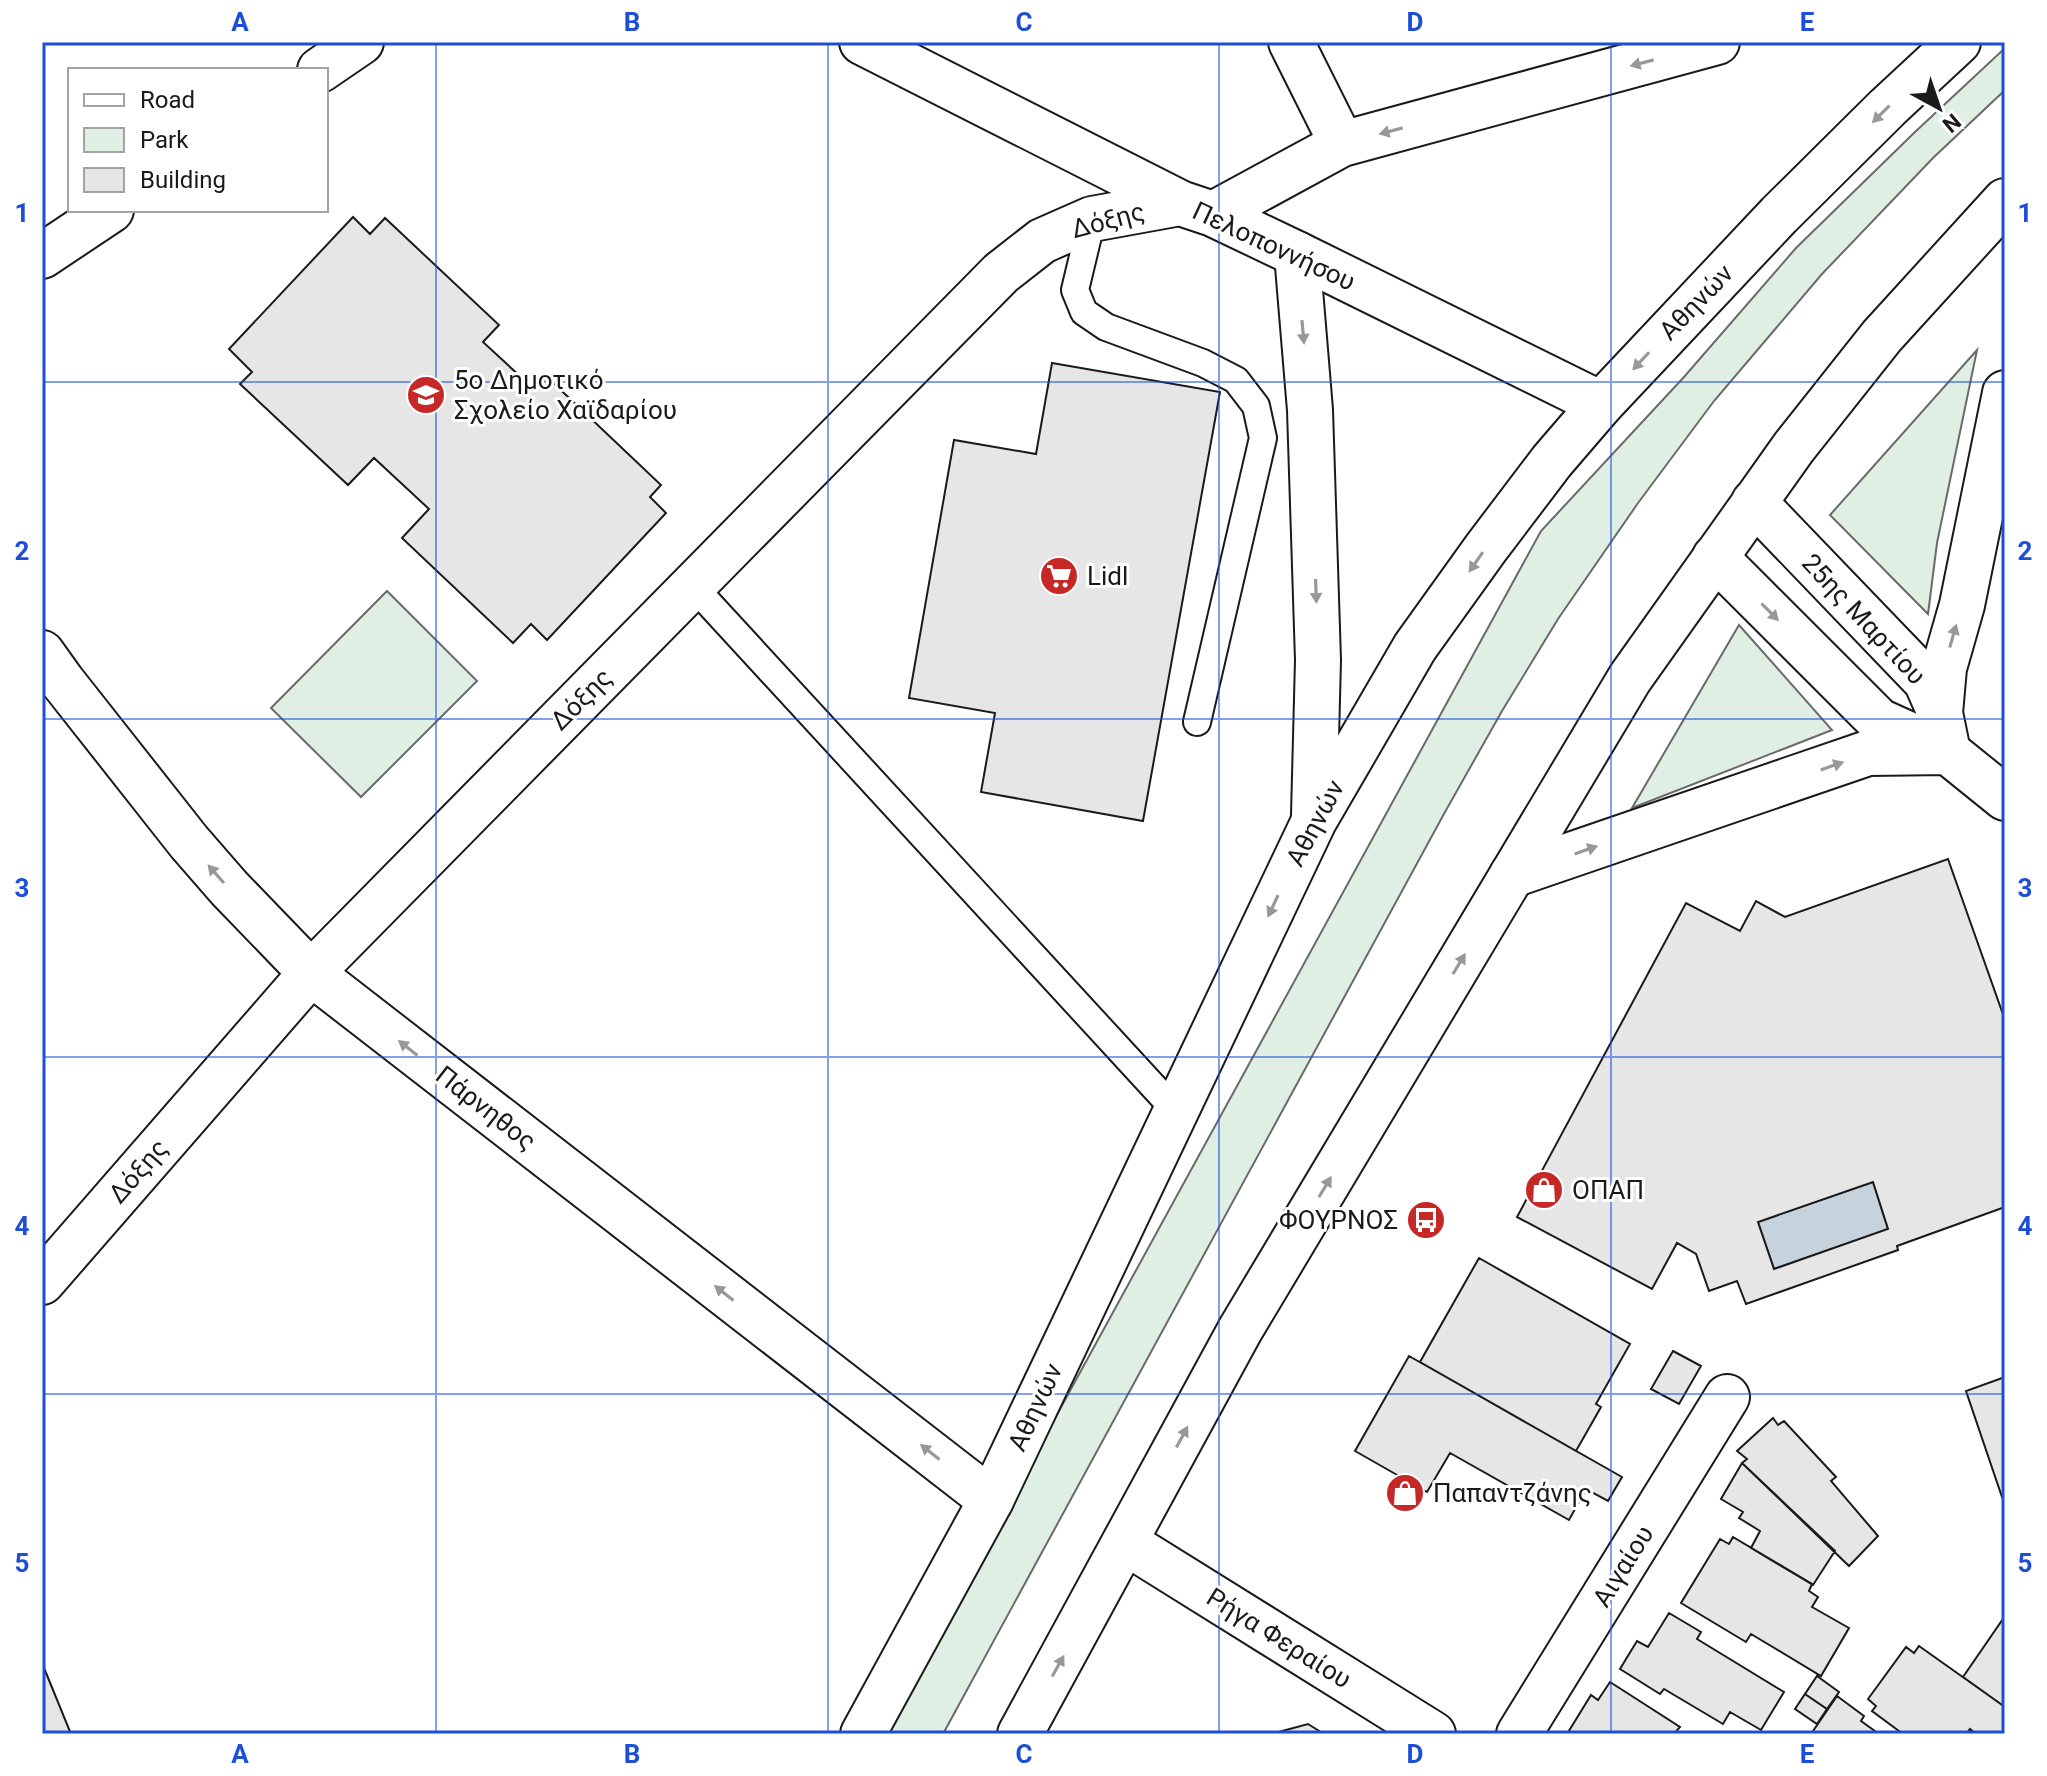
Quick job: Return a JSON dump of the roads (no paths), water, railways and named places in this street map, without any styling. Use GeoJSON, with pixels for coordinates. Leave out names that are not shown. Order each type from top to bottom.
{"type":"FeatureCollection","features":[{"type":"Feature","properties":{"kind":"main road"},"geometry":{"type":"LineString","coordinates":[[323,68],[361,42]]}},
{"type":"Feature","properties":{"kind":"main road","name":"Πελοποννήσου"},"geometry":{"type":"LineString","coordinates":[[862,42],[1601,404]]}},
{"type":"Feature","properties":{"kind":"main road"},"geometry":{"type":"LineString","coordinates":[[1291,42],[1342,144]]}},
{"type":"Feature","properties":{"kind":"main road"},"geometry":{"type":"LineString","coordinates":[[1196,208],[1342,144],[1717,42]]}},
{"type":"Feature","properties":{"kind":"main road","name":"Αθηνών"},"geometry":{"type":"LineString","coordinates":[[863,1734],[991,1500],[1314,821],[1415,647],[1552,461],[1601,404],[1779,215],[1958,42]]}},
{"type":"Feature","properties":{"kind":"main road"},"geometry":{"type":"LineString","coordinates":[[1020,1734],[1240,1330],[1630,678],[1794,447],[1882,336],[2005,201]]}},
{"type":"Feature","properties":{"kind":"main road","name":"Δόξης"},"geometry":{"type":"LineString","coordinates":[[42,1282],[311,973],[1001,273],[1042,241],[1092,219],[1196,208]]}},
{"type":"Feature","properties":{"kind":"main road"},"geometry":{"type":"LineString","coordinates":[[42,256],[108,212]]}},
{"type":"Feature","properties":{"kind":"main road"},"geometry":{"type":"LineString","coordinates":[[1297,254],[1310,410],[1318,660],[1314,821]]}},
{"type":"Feature","properties":{"kind":"main road"},"geometry":{"type":"LineString","coordinates":[[1512,875],[1868,753],[1944,733],[1944,668],[1962,605],[2005,393]]}},
{"type":"Feature","properties":{"kind":"main road","name":"25ης Μαρτίου"},"geometry":{"type":"LineString","coordinates":[[1754,502],[1926,681],[1944,733],[2005,797]]}},
{"type":"Feature","properties":{"kind":"main road","name":"25ης Μαρτίου"},"geometry":{"type":"LineString","coordinates":[[1715,557],[1879,721],[1944,733]]}},
{"type":"Feature","properties":{"kind":"main road","name":"Πάρνηθος"},"geometry":{"type":"LineString","coordinates":[[42,653],[189,842],[311,973],[991,1500]]}},
{"type":"Feature","properties":{"kind":"main road","name":"Αιγαίου"},"geometry":{"type":"LineString","coordinates":[[1519,1734],[1727,1397]]}},
{"type":"Feature","properties":{"kind":"main road","name":"Ρήγα Φεραίου"},"geometry":{"type":"LineString","coordinates":[[1125,1542],[1433,1734]]}},
{"type":"Feature","properties":{"kind":"lane"},"geometry":{"type":"LineString","coordinates":[[1092,219],[1075,290],[1084,312],[1106,327],[1203,363],[1236,380],[1256,406],[1263,438],[1197,722]]}},
{"type":"Feature","properties":{"kind":"lane"},"geometry":{"type":"LineString","coordinates":[[692,585],[1176,1111]]}},
{"type":"Feature","properties":{"kind":"place","name":"5ο Δημοτικό Σχολείο Χαϊδαρίου"},"geometry":{"type":"Point","coordinates":[426,395]}},
{"type":"Feature","properties":{"kind":"place","name":"Lidl"},"geometry":{"type":"Point","coordinates":[1059,576]}},
{"type":"Feature","properties":{"kind":"place","name":"ΟΠΑΠ"},"geometry":{"type":"Point","coordinates":[1544,1190]}},
{"type":"Feature","properties":{"kind":"place","name":"ΦΟΥΡΝΟΣ"},"geometry":{"type":"Point","coordinates":[1426,1220]}},
{"type":"Feature","properties":{"kind":"place","name":"Παπαντζάνης"},"geometry":{"type":"Point","coordinates":[1405,1493]}}]}
